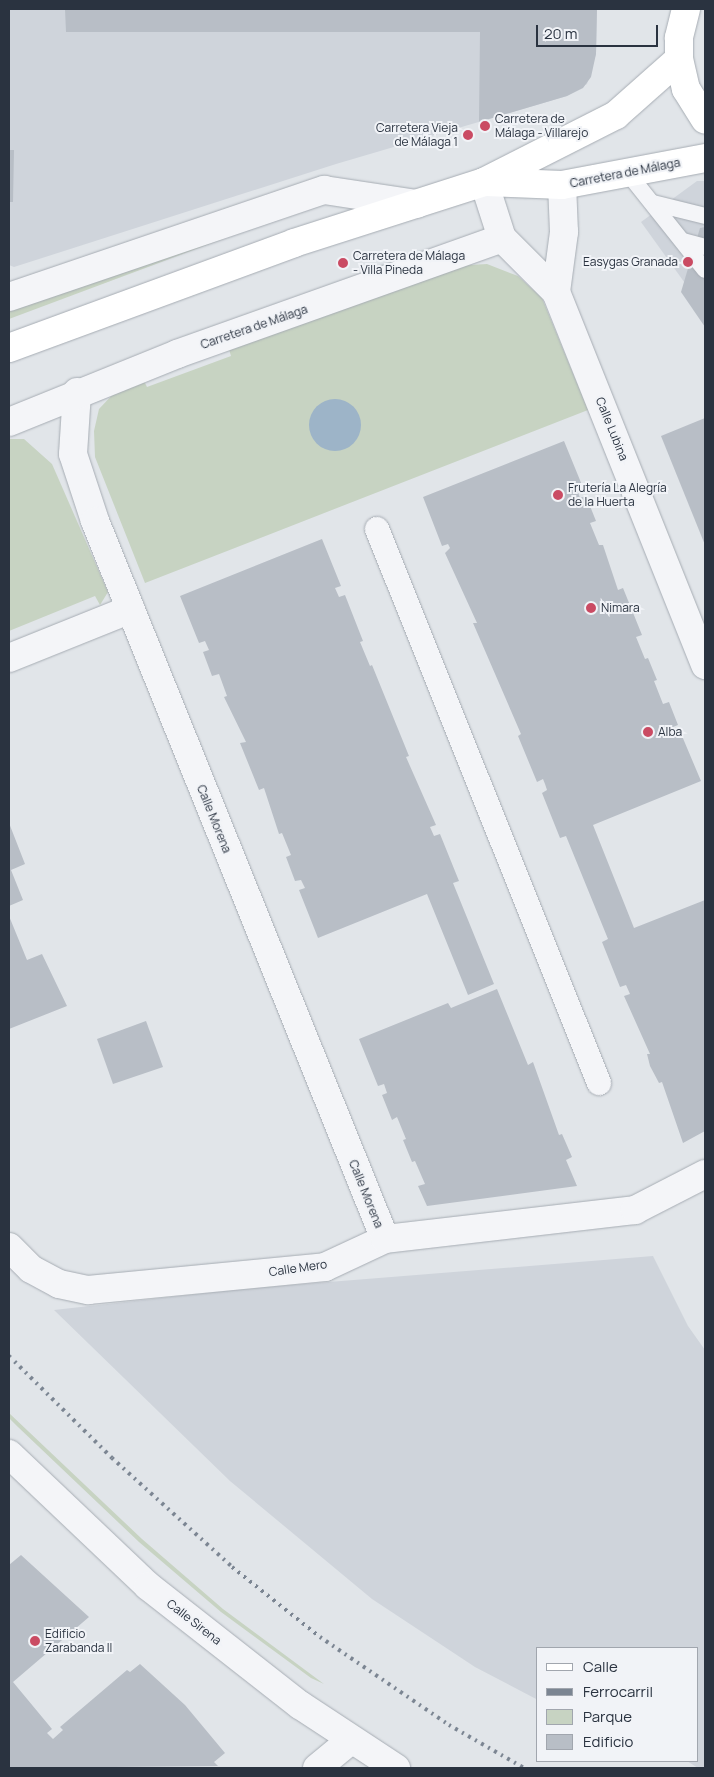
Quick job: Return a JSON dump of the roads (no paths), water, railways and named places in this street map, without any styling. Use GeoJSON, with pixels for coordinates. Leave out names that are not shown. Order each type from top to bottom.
{"type":"FeatureCollection","features":[{"type":"Feature","properties":{"kind":"main road"},"geometry":{"type":"LineString","coordinates":[[683,11],[679,59],[686,90],[705,119]]}},
{"type":"Feature","properties":{"kind":"main road","name":"Carretera de Málaga"},"geometry":{"type":"LineString","coordinates":[[9,348],[294,243],[484,182],[616,115],[679,59]]}},
{"type":"Feature","properties":{"kind":"main road","name":"Carretera de Málaga"},"geometry":{"type":"LineString","coordinates":[[484,182],[562,185],[705,158]]}},
{"type":"Feature","properties":{"kind":"street"},"geometry":{"type":"LineString","coordinates":[[484,182],[502,238]]}},
{"type":"Feature","properties":{"kind":"street"},"geometry":{"type":"LineString","coordinates":[[556,292],[564,232],[562,185]]}},
{"type":"Feature","properties":{"kind":"street","name":"Carretera de Málaga"},"geometry":{"type":"LineString","coordinates":[[9,297],[324,190],[417,204]]}},
{"type":"Feature","properties":{"kind":"street","name":"Carretera de Málaga"},"geometry":{"type":"LineString","coordinates":[[9,422],[77,392],[502,238]]}},
{"type":"Feature","properties":{"kind":"street","name":"Calle Lubina"},"geometry":{"type":"LineString","coordinates":[[502,238],[556,292],[705,665]]}},
{"type":"Feature","properties":{"kind":"street","name":"Calle Morena"},"geometry":{"type":"LineString","coordinates":[[77,392],[73,454],[95,521],[385,1239]]}},
{"type":"Feature","properties":{"kind":"street"},"geometry":{"type":"LineString","coordinates":[[378,529],[599,1083]]}},
{"type":"Feature","properties":{"kind":"street"},"geometry":{"type":"LineString","coordinates":[[9,658],[131,609]]}},
{"type":"Feature","properties":{"kind":"street","name":"Calle Mero"},"geometry":{"type":"LineString","coordinates":[[9,1247],[31,1269],[58,1284],[88,1290],[325,1267],[385,1239],[635,1210],[705,1174]]}},
{"type":"Feature","properties":{"kind":"street","name":"Calle Sirena"},"geometry":{"type":"LineString","coordinates":[[13,1467],[148,1586],[350,1740],[396,1768]]}},
{"type":"Feature","properties":{"kind":"street"},"geometry":{"type":"LineString","coordinates":[[317,1768],[350,1740]]}},
{"type":"Feature","properties":{"kind":"lane"},"geometry":{"type":"LineString","coordinates":[[627,172],[705,270]]}},
{"type":"Feature","properties":{"kind":"lane"},"geometry":{"type":"LineString","coordinates":[[653,203],[705,216]]}},
{"type":"Feature","properties":{"kind":"lane"},"geometry":{"type":"LineString","coordinates":[[683,241],[705,247]]}},
{"type":"Feature","properties":{"kind":"water"},"geometry":{"type":"Polygon","coordinates":[[[335,399],[345,401],[353,407],[359,415],[361,425],[359,435],[353,443],[345,449],[335,451],[325,449],[317,443],[311,435],[309,425],[311,415],[317,407],[325,401],[335,399]]]}},
{"type":"Feature","properties":{"kind":"railway"},"geometry":{"type":"LineString","coordinates":[[9,1356],[112,1458],[232,1567],[320,1637],[449,1725],[524,1768]]}},
{"type":"Feature","properties":{"kind":"place","name":"Carretera de Málaga - Villarejo"},"geometry":{"type":"Point","coordinates":[485,126]}},
{"type":"Feature","properties":{"kind":"place","name":"Carretera Vieja de Málaga 1"},"geometry":{"type":"Point","coordinates":[468,135]}},
{"type":"Feature","properties":{"kind":"place","name":"Easygas Granada"},"geometry":{"type":"Point","coordinates":[688,262]}},
{"type":"Feature","properties":{"kind":"place","name":"Carretera de Málaga - Villa Pineda"},"geometry":{"type":"Point","coordinates":[343,263]}},
{"type":"Feature","properties":{"kind":"place","name":"Frutería La Alegría de la Huerta"},"geometry":{"type":"Point","coordinates":[558,495]}},
{"type":"Feature","properties":{"kind":"place","name":"Nimara"},"geometry":{"type":"Point","coordinates":[591,608]}},
{"type":"Feature","properties":{"kind":"place","name":"Alba"},"geometry":{"type":"Point","coordinates":[648,732]}},
{"type":"Feature","properties":{"kind":"place","name":"Edificio Zarabanda II"},"geometry":{"type":"Point","coordinates":[35,1641]}}]}
